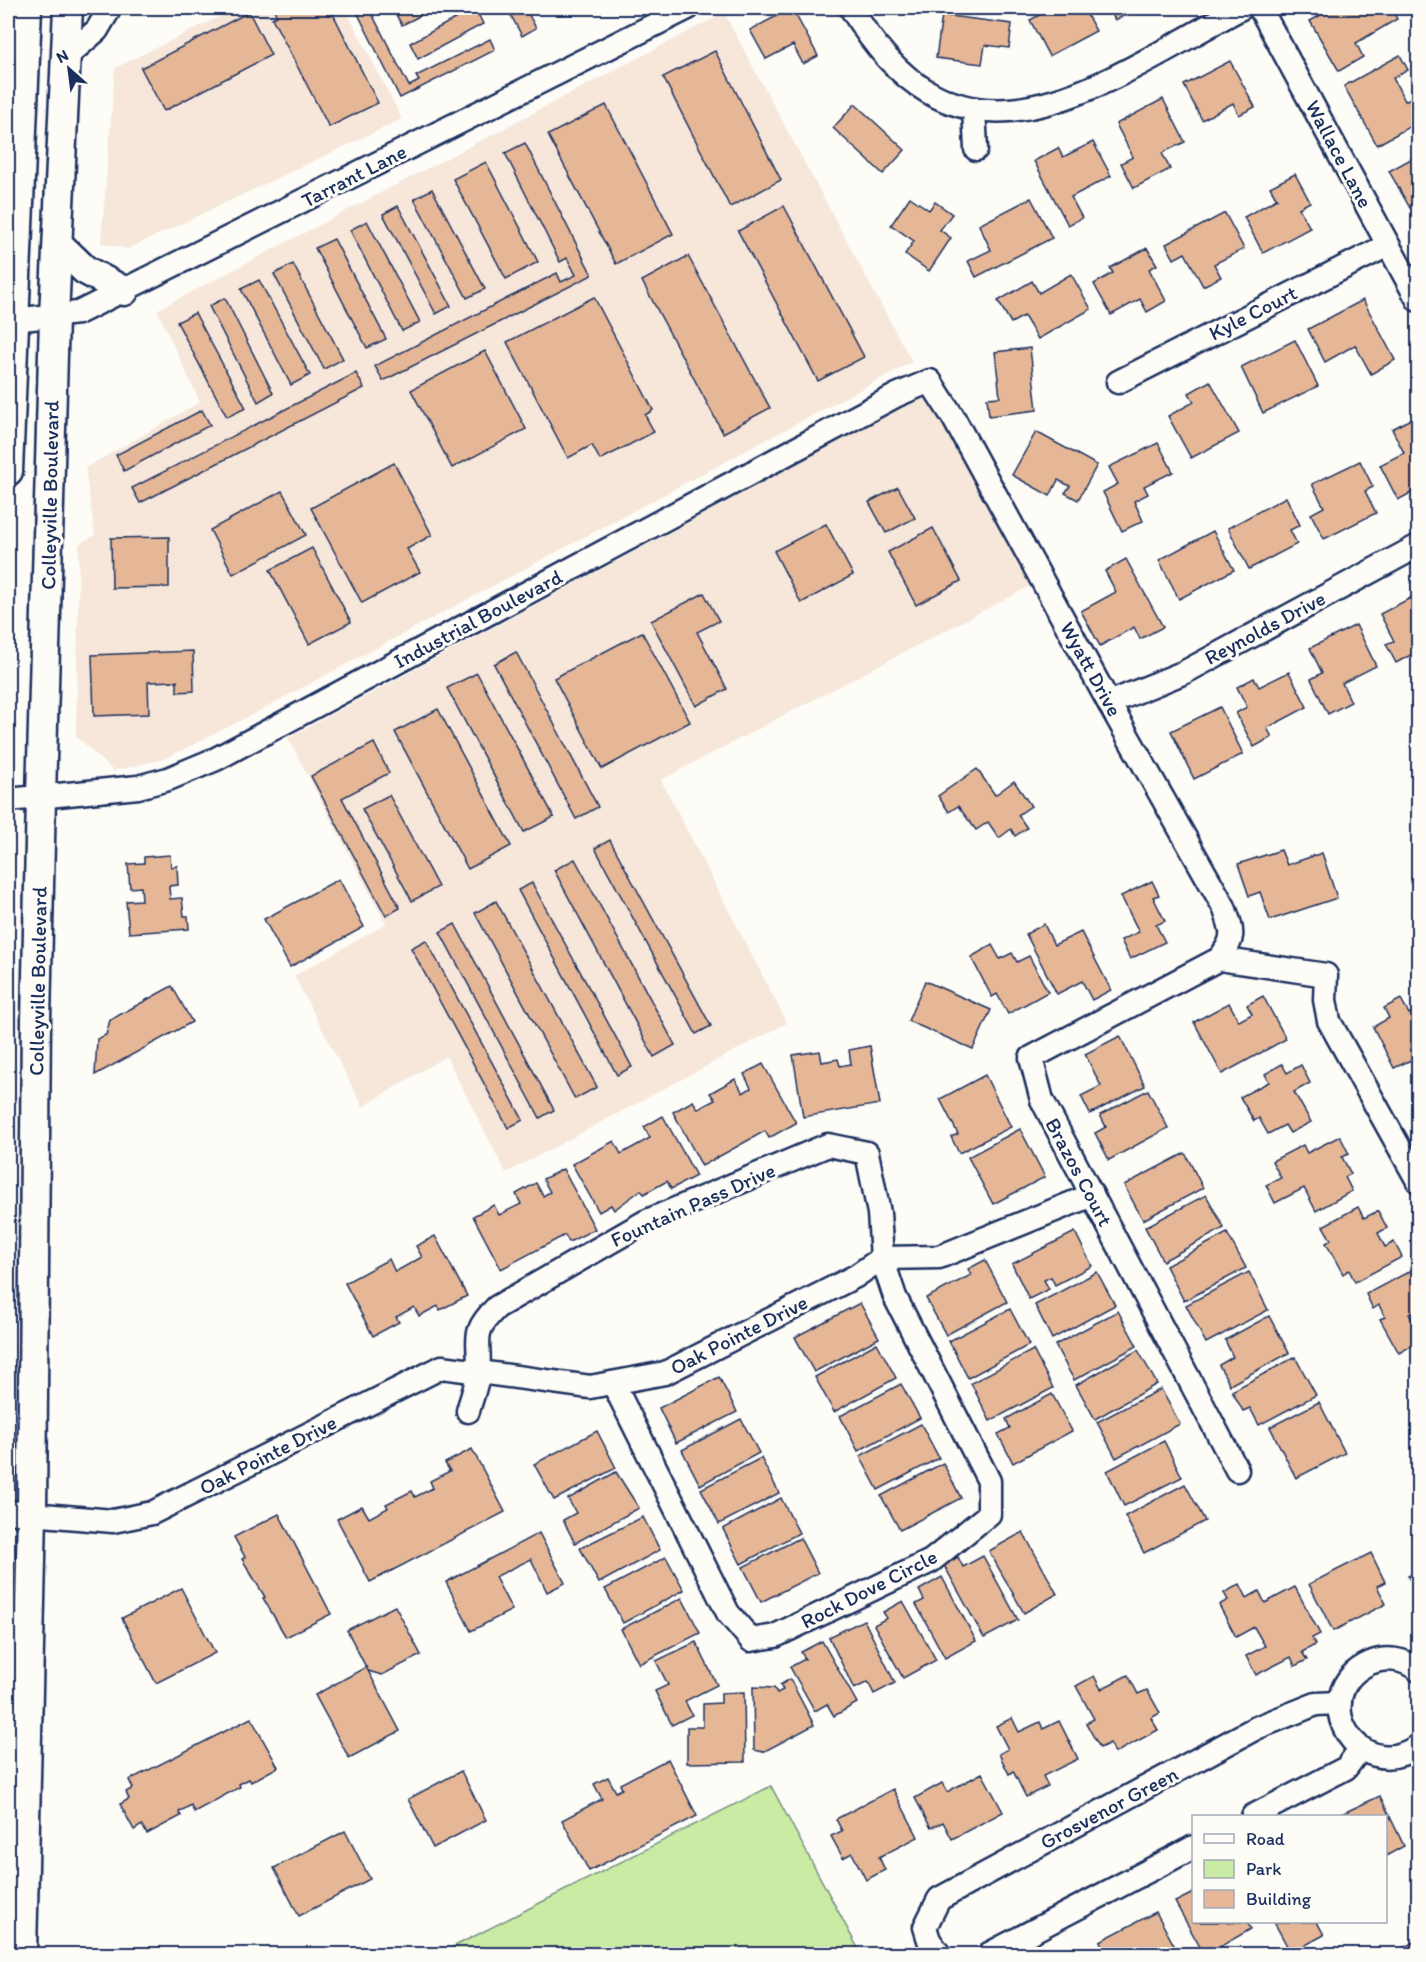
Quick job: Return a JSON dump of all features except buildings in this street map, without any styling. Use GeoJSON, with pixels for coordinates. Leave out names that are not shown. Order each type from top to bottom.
{"type":"FeatureCollection","features":[{"type":"Feature","properties":{"kind":"main road","name":"Colleyville Boulevard"},"geometry":{"type":"LineString","coordinates":[[8,471],[27,8]]}},
{"type":"Feature","properties":{"kind":"main road","name":"Colleyville Boulevard"},"geometry":{"type":"LineString","coordinates":[[22,1954],[20,1513],[36,1020],[54,317],[68,8]]}},
{"type":"Feature","properties":{"kind":"main road"},"geometry":{"type":"LineString","coordinates":[[58,244],[85,270],[124,291]]}},
{"type":"Feature","properties":{"kind":"street"},"geometry":{"type":"LineString","coordinates":[[67,57],[97,30],[110,8]]}},
{"type":"Feature","properties":{"kind":"street","name":"Tarrant Lane"},"geometry":{"type":"LineString","coordinates":[[13,320],[78,313],[688,8]]}},
{"type":"Feature","properties":{"kind":"street"},"geometry":{"type":"LineString","coordinates":[[851,8],[880,52],[900,72],[928,93],[950,104],[994,112],[1029,108],[1078,96],[1242,8]]}},
{"type":"Feature","properties":{"kind":"street","name":"Wallace Lane"},"geometry":{"type":"LineString","coordinates":[[1260,8],[1419,300]]}},
{"type":"Feature","properties":{"kind":"street"},"geometry":{"type":"LineString","coordinates":[[974,109],[976,149]]}},
{"type":"Feature","properties":{"kind":"street","name":"Kyle Court"},"geometry":{"type":"LineString","coordinates":[[1118,382],[1388,245]]}},
{"type":"Feature","properties":{"kind":"street","name":"Industrial Boulevard"},"geometry":{"type":"LineString","coordinates":[[8,800],[138,787],[216,759],[897,395],[930,381]]}},
{"type":"Feature","properties":{"kind":"street","name":"Wyatt Drive"},"geometry":{"type":"LineString","coordinates":[[930,381],[953,417],[1109,703],[1224,907],[1232,929],[1231,944],[1219,959]]}},
{"type":"Feature","properties":{"kind":"street","name":"Reynolds Drive"},"geometry":{"type":"LineString","coordinates":[[1109,703],[1185,672],[1419,546]]}},
{"type":"Feature","properties":{"kind":"street"},"geometry":{"type":"LineString","coordinates":[[1219,959],[1326,975],[1325,1000],[1329,1021],[1419,1181]]}},
{"type":"Feature","properties":{"kind":"street","name":"Brazos Court"},"geometry":{"type":"LineString","coordinates":[[1219,959],[1030,1058],[1042,1101],[1237,1470]]}},
{"type":"Feature","properties":{"kind":"street","name":"Fountain Pass Drive"},"geometry":{"type":"LineString","coordinates":[[478,1372],[476,1346],[482,1321],[497,1307],[645,1222],[828,1145],[867,1153],[879,1213],[882,1258]]}},
{"type":"Feature","properties":{"kind":"street"},"geometry":{"type":"LineString","coordinates":[[882,1258],[939,1257],[1092,1195]]}},
{"type":"Feature","properties":{"kind":"street","name":"Oak Pointe Drive"},"geometry":{"type":"LineString","coordinates":[[20,1513],[113,1521],[152,1513],[442,1367],[590,1388],[665,1373],[855,1276],[882,1258]]}},
{"type":"Feature","properties":{"kind":"street","name":"Rock Dove Circle"},"geometry":{"type":"LineString","coordinates":[[613,1383],[728,1613],[751,1640],[775,1636],[931,1561],[989,1514],[988,1481],[895,1297],[882,1258]]}},
{"type":"Feature","properties":{"kind":"street"},"geometry":{"type":"LineString","coordinates":[[468,1411],[478,1372]]}},
{"type":"Feature","properties":{"kind":"street"},"geometry":{"type":"LineString","coordinates":[[1415,1757],[1373,1755],[1361,1748],[1345,1732],[1339,1715],[1340,1703],[1348,1680],[1360,1667],[1377,1660],[1395,1659],[1419,1670]]}},
{"type":"Feature","properties":{"kind":"street","name":"Grosvenor Green"},"geometry":{"type":"LineString","coordinates":[[939,1954],[929,1940],[925,1927],[939,1899],[1256,1728],[1316,1704],[1340,1703]]}},
{"type":"Feature","properties":{"kind":"street"},"geometry":{"type":"LineString","coordinates":[[1255,1815],[1346,1768],[1361,1748]]}},
{"type":"Feature","properties":{"kind":"street"},"geometry":{"type":"LineString","coordinates":[[989,1954],[1192,1848]]}},
{"type":"Feature","properties":{"kind":"shaded area"},"geometry":{"type":"Polygon","coordinates":[[[237,8],[345,8],[402,119],[128,249],[101,243],[115,68],[237,8]]]}},
{"type":"Feature","properties":{"kind":"shaded area"},"geometry":{"type":"Polygon","coordinates":[[[724,13],[912,362],[240,721],[164,759],[113,771],[76,736],[79,544],[95,535],[85,468],[200,402],[157,310],[724,13]]]}},
{"type":"Feature","properties":{"kind":"shaded area"},"geometry":{"type":"Polygon","coordinates":[[[929,393],[1032,585],[661,780],[787,1023],[506,1173],[446,1056],[363,1107],[294,976],[386,924],[288,738],[929,393]]]}},
{"type":"Feature","properties":{"kind":"green space"},"geometry":{"type":"Polygon","coordinates":[[[771,1786],[861,1954],[439,1954],[771,1786]]]}}]}
